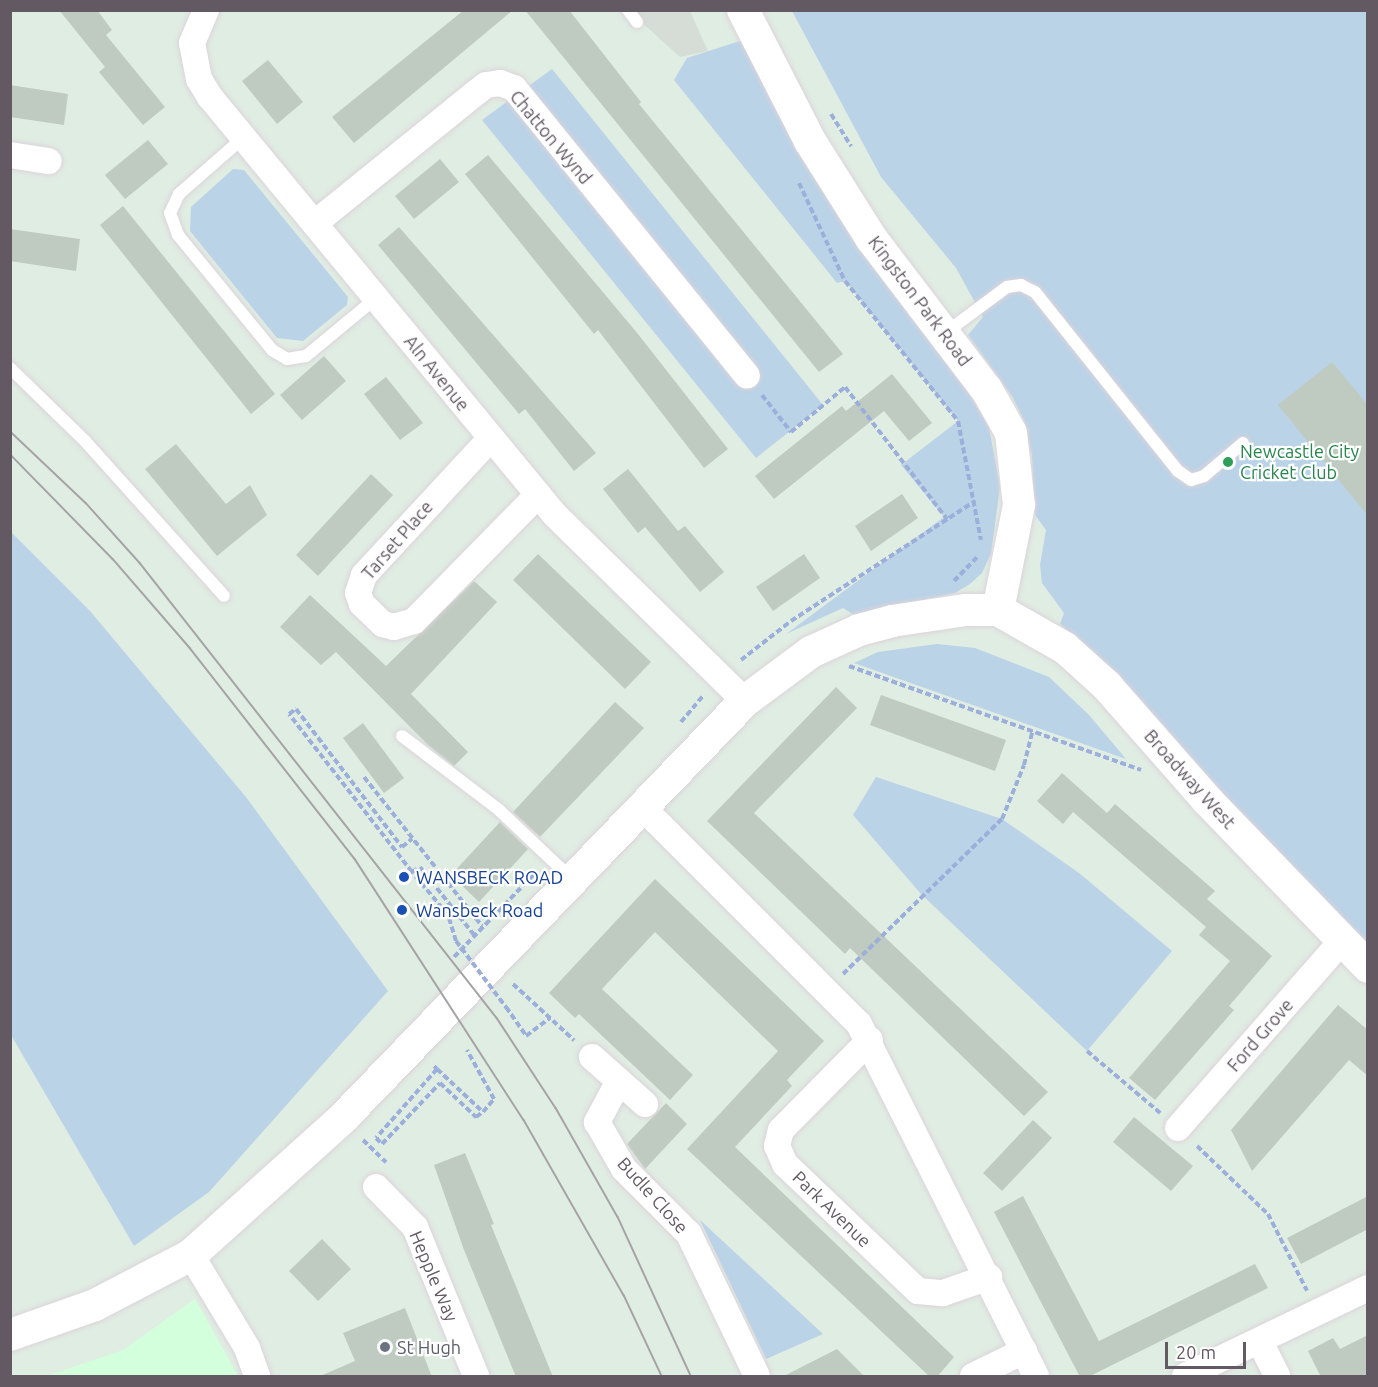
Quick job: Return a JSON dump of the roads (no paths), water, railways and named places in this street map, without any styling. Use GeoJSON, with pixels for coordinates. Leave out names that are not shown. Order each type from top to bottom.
{"type":"FeatureCollection","features":[{"type":"Feature","properties":{"kind":"street","name":"Aln Avenue"},"geometry":{"type":"LineString","coordinates":[[206,10],[196,26],[193,61],[210,97],[538,495],[745,701]]}},
{"type":"Feature","properties":{"kind":"street","name":"Kingston Park Road"},"geometry":{"type":"LineString","coordinates":[[743,10],[810,141],[871,238],[945,333],[1003,415],[1016,455],[1019,505],[998,610]]}},
{"type":"Feature","properties":{"kind":"street","name":"Chatton Wynd"},"geometry":{"type":"LineString","coordinates":[[315,223],[486,85],[500,83],[514,88],[747,376]]}},
{"type":"Feature","properties":{"kind":"street"},"geometry":{"type":"LineString","coordinates":[[10,155],[49,161]]}},
{"type":"Feature","properties":{"kind":"street","name":"Tarset Place"},"geometry":{"type":"LineString","coordinates":[[491,438],[364,575],[358,593],[362,604],[383,624],[394,627],[414,621],[538,495]]}},
{"type":"Feature","properties":{"kind":"street"},"geometry":{"type":"LineString","coordinates":[[10,1335],[95,1305],[191,1255],[344,1118],[745,701],[811,652],[859,630],[941,613],[998,610]]}},
{"type":"Feature","properties":{"kind":"street","name":"Broadway West"},"geometry":{"type":"LineString","coordinates":[[998,610],[1044,634],[1085,664],[1341,942],[1368,967]]}},
{"type":"Feature","properties":{"kind":"street"},"geometry":{"type":"LineString","coordinates":[[643,808],[827,989],[870,1040],[1036,1377]]}},
{"type":"Feature","properties":{"kind":"street","name":"Ford Grove"},"geometry":{"type":"LineString","coordinates":[[1178,1128],[1341,942]]}},
{"type":"Feature","properties":{"kind":"street","name":"Park Avenue"},"geometry":{"type":"LineString","coordinates":[[870,1040],[781,1130],[777,1146],[785,1164],[918,1291],[943,1293],[988,1276]]}},
{"type":"Feature","properties":{"kind":"street"},"geometry":{"type":"LineString","coordinates":[[592,1058],[645,1104]]}},
{"type":"Feature","properties":{"kind":"street","name":"Budle Close"},"geometry":{"type":"LineString","coordinates":[[619,1081],[597,1122],[624,1169],[689,1234],[757,1377]]}},
{"type":"Feature","properties":{"kind":"street","name":"Hepple Way"},"geometry":{"type":"LineString","coordinates":[[376,1187],[415,1227],[476,1377]]}},
{"type":"Feature","properties":{"kind":"street"},"geometry":{"type":"LineString","coordinates":[[191,1255],[247,1348],[257,1377]]}},
{"type":"Feature","properties":{"kind":"street"},"geometry":{"type":"LineString","coordinates":[[1185,1377],[1368,1288]]}},
{"type":"Feature","properties":{"kind":"street"},"geometry":{"type":"LineString","coordinates":[[1260,1342],[1277,1377]]}},
{"type":"Feature","properties":{"kind":"street"},"geometry":{"type":"LineString","coordinates":[[973,1377],[1024,1351]]}},
{"type":"Feature","properties":{"kind":"lane"},"geometry":{"type":"LineString","coordinates":[[628,10],[637,22]]}},
{"type":"Feature","properties":{"kind":"lane"},"geometry":{"type":"LineString","coordinates":[[244,137],[179,194],[170,213],[178,235],[272,350],[287,359],[306,356],[376,298]]}},
{"type":"Feature","properties":{"kind":"lane"},"geometry":{"type":"LineString","coordinates":[[945,333],[1007,287],[1021,285],[1035,292],[1178,471],[1191,480],[1204,476],[1243,443]]}},
{"type":"Feature","properties":{"kind":"lane"},"geometry":{"type":"LineString","coordinates":[[10,368],[84,441],[224,596]]}},
{"type":"Feature","properties":{"kind":"lane"},"geometry":{"type":"LineString","coordinates":[[402,736],[499,810],[573,880]]}},
{"type":"Feature","properties":{"kind":"tram line"},"geometry":{"type":"LineString","coordinates":[[10,431],[86,503],[140,563],[497,1018],[556,1108],[618,1217],[691,1376]]}},
{"type":"Feature","properties":{"kind":"tram line"},"geometry":{"type":"LineString","coordinates":[[10,454],[113,559],[190,648],[355,859],[524,1120],[624,1295],[662,1376]]}},
{"type":"Feature","properties":{"kind":"place","name":"Newcastle City Cricket Club"},"geometry":{"type":"Point","coordinates":[1228,462]}},
{"type":"Feature","properties":{"kind":"place","name":"WANSBECK ROAD"},"geometry":{"type":"Point","coordinates":[404,877]}},
{"type":"Feature","properties":{"kind":"place","name":"Wansbeck Road"},"geometry":{"type":"Point","coordinates":[402,910]}},
{"type":"Feature","properties":{"kind":"place","name":"St Hugh"},"geometry":{"type":"Point","coordinates":[385,1347]}}]}
